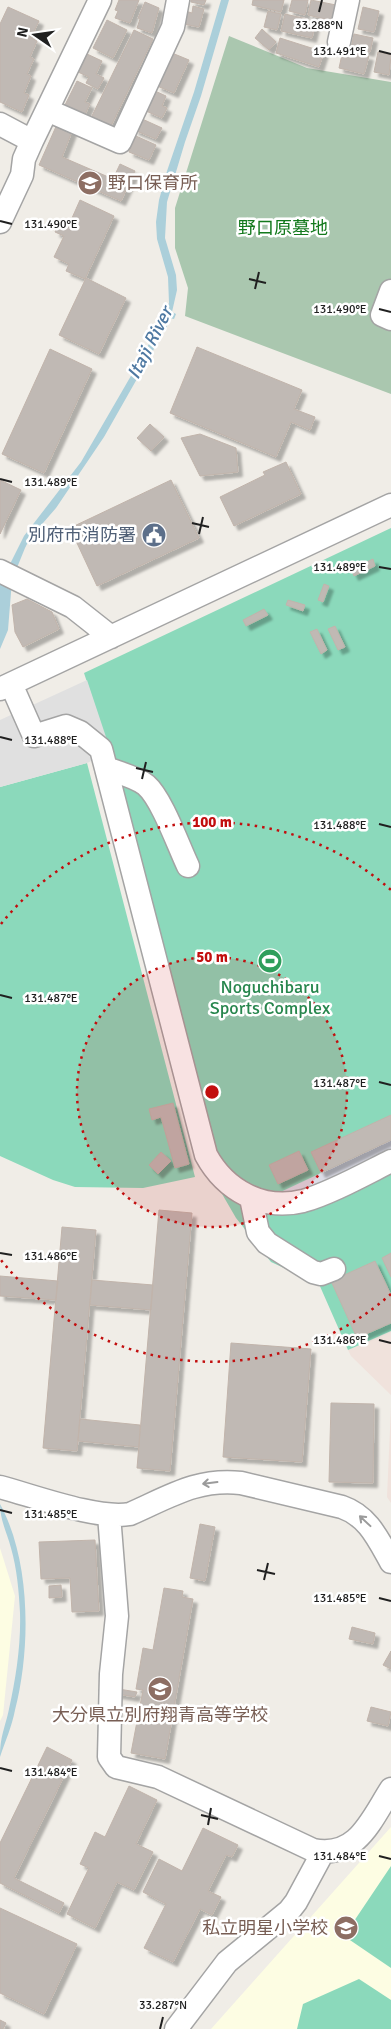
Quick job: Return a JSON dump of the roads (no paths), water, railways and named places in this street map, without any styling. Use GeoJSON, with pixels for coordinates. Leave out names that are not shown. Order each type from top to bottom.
{"type":"FeatureCollection","features":[{"type":"Feature","properties":{"kind":"street"},"geometry":{"type":"LineString","coordinates":[[0,222],[22,175],[24,159],[32,140],[100,0]]}},
{"type":"Feature","properties":{"kind":"street"},"geometry":{"type":"LineString","coordinates":[[47,110],[120,142],[173,27],[178,0]]}},
{"type":"Feature","properties":{"kind":"street"},"geometry":{"type":"LineString","coordinates":[[339,42],[348,0]]}},
{"type":"Feature","properties":{"kind":"street"},"geometry":{"type":"LineString","coordinates":[[0,124],[32,140]]}},
{"type":"Feature","properties":{"kind":"street"},"geometry":{"type":"LineString","coordinates":[[391,291],[382,315],[391,319]]}},
{"type":"Feature","properties":{"kind":"street"},"geometry":{"type":"LineString","coordinates":[[391,505],[6,686],[34,736],[66,726],[80,732],[101,749],[206,1155],[224,1181],[251,1198],[276,1204],[303,1201],[391,1162]]}},
{"type":"Feature","properties":{"kind":"street"},"geometry":{"type":"LineString","coordinates":[[0,571],[72,607],[111,637]]}},
{"type":"Feature","properties":{"kind":"street"},"geometry":{"type":"LineString","coordinates":[[106,768],[146,785],[155,796],[188,866]]}},
{"type":"Feature","properties":{"kind":"street"},"geometry":{"type":"LineString","coordinates":[[251,1198],[258,1232],[267,1243],[313,1272],[321,1274],[334,1268]]}},
{"type":"Feature","properties":{"kind":"street"},"geometry":{"type":"LineString","coordinates":[[0,1473],[9,1490],[109,1515],[130,1514],[202,1483],[227,1481],[241,1483],[342,1507],[353,1512],[371,1526],[391,1562]]}},
{"type":"Feature","properties":{"kind":"street"},"geometry":{"type":"LineString","coordinates":[[109,1515],[117,1616],[111,1674],[109,1757],[112,1763],[120,1770],[158,1777],[313,1850],[323,1852],[338,1850],[358,1840],[391,1789]]}},
{"type":"Feature","properties":{"kind":"street"},"geometry":{"type":"LineString","coordinates":[[176,2029],[226,1962],[289,1911],[296,1902],[323,1852]]}},
{"type":"Feature","properties":{"kind":"water","name":"Itaji River"},"geometry":{"type":"Polygon","coordinates":[[[221,0],[229,0],[167,202],[165,238],[176,275],[177,290],[172,312],[176,314],[174,319],[170,318],[104,437],[56,508],[30,538],[12,580],[8,630],[0,649],[0,577],[8,568],[24,536],[81,462],[139,362],[169,303],[168,277],[157,239],[156,222],[159,200],[221,0]]]}},
{"type":"Feature","properties":{"kind":"water"},"geometry":{"type":"Polygon","coordinates":[[[0,1504],[18,1552],[23,1578],[25,1633],[24,1660],[20,1686],[12,1722],[0,1757],[2,1738],[16,1673],[20,1625],[16,1572],[11,1548],[2,1521],[0,1504]]]}},
{"type":"Feature","properties":{"kind":"place","name":"野口保育所"},"geometry":{"type":"Point","coordinates":[90,183]}},
{"type":"Feature","properties":{"kind":"place","name":"別府市消防署"},"geometry":{"type":"Point","coordinates":[154,535]}},
{"type":"Feature","properties":{"kind":"place","name":"Noguchibaru Sports Complex"},"geometry":{"type":"Point","coordinates":[270,961]}},
{"type":"Feature","properties":{"kind":"place","name":"大分県立別府翔青高等学校"},"geometry":{"type":"Point","coordinates":[160,1689]}},
{"type":"Feature","properties":{"kind":"place","name":"私立明星小学校"},"geometry":{"type":"Point","coordinates":[346,1928]}},
{"type":"Feature","properties":{"kind":"park label","name":"野口原墓地"},"geometry":{"type":"Point","coordinates":[283,228]}}]}
